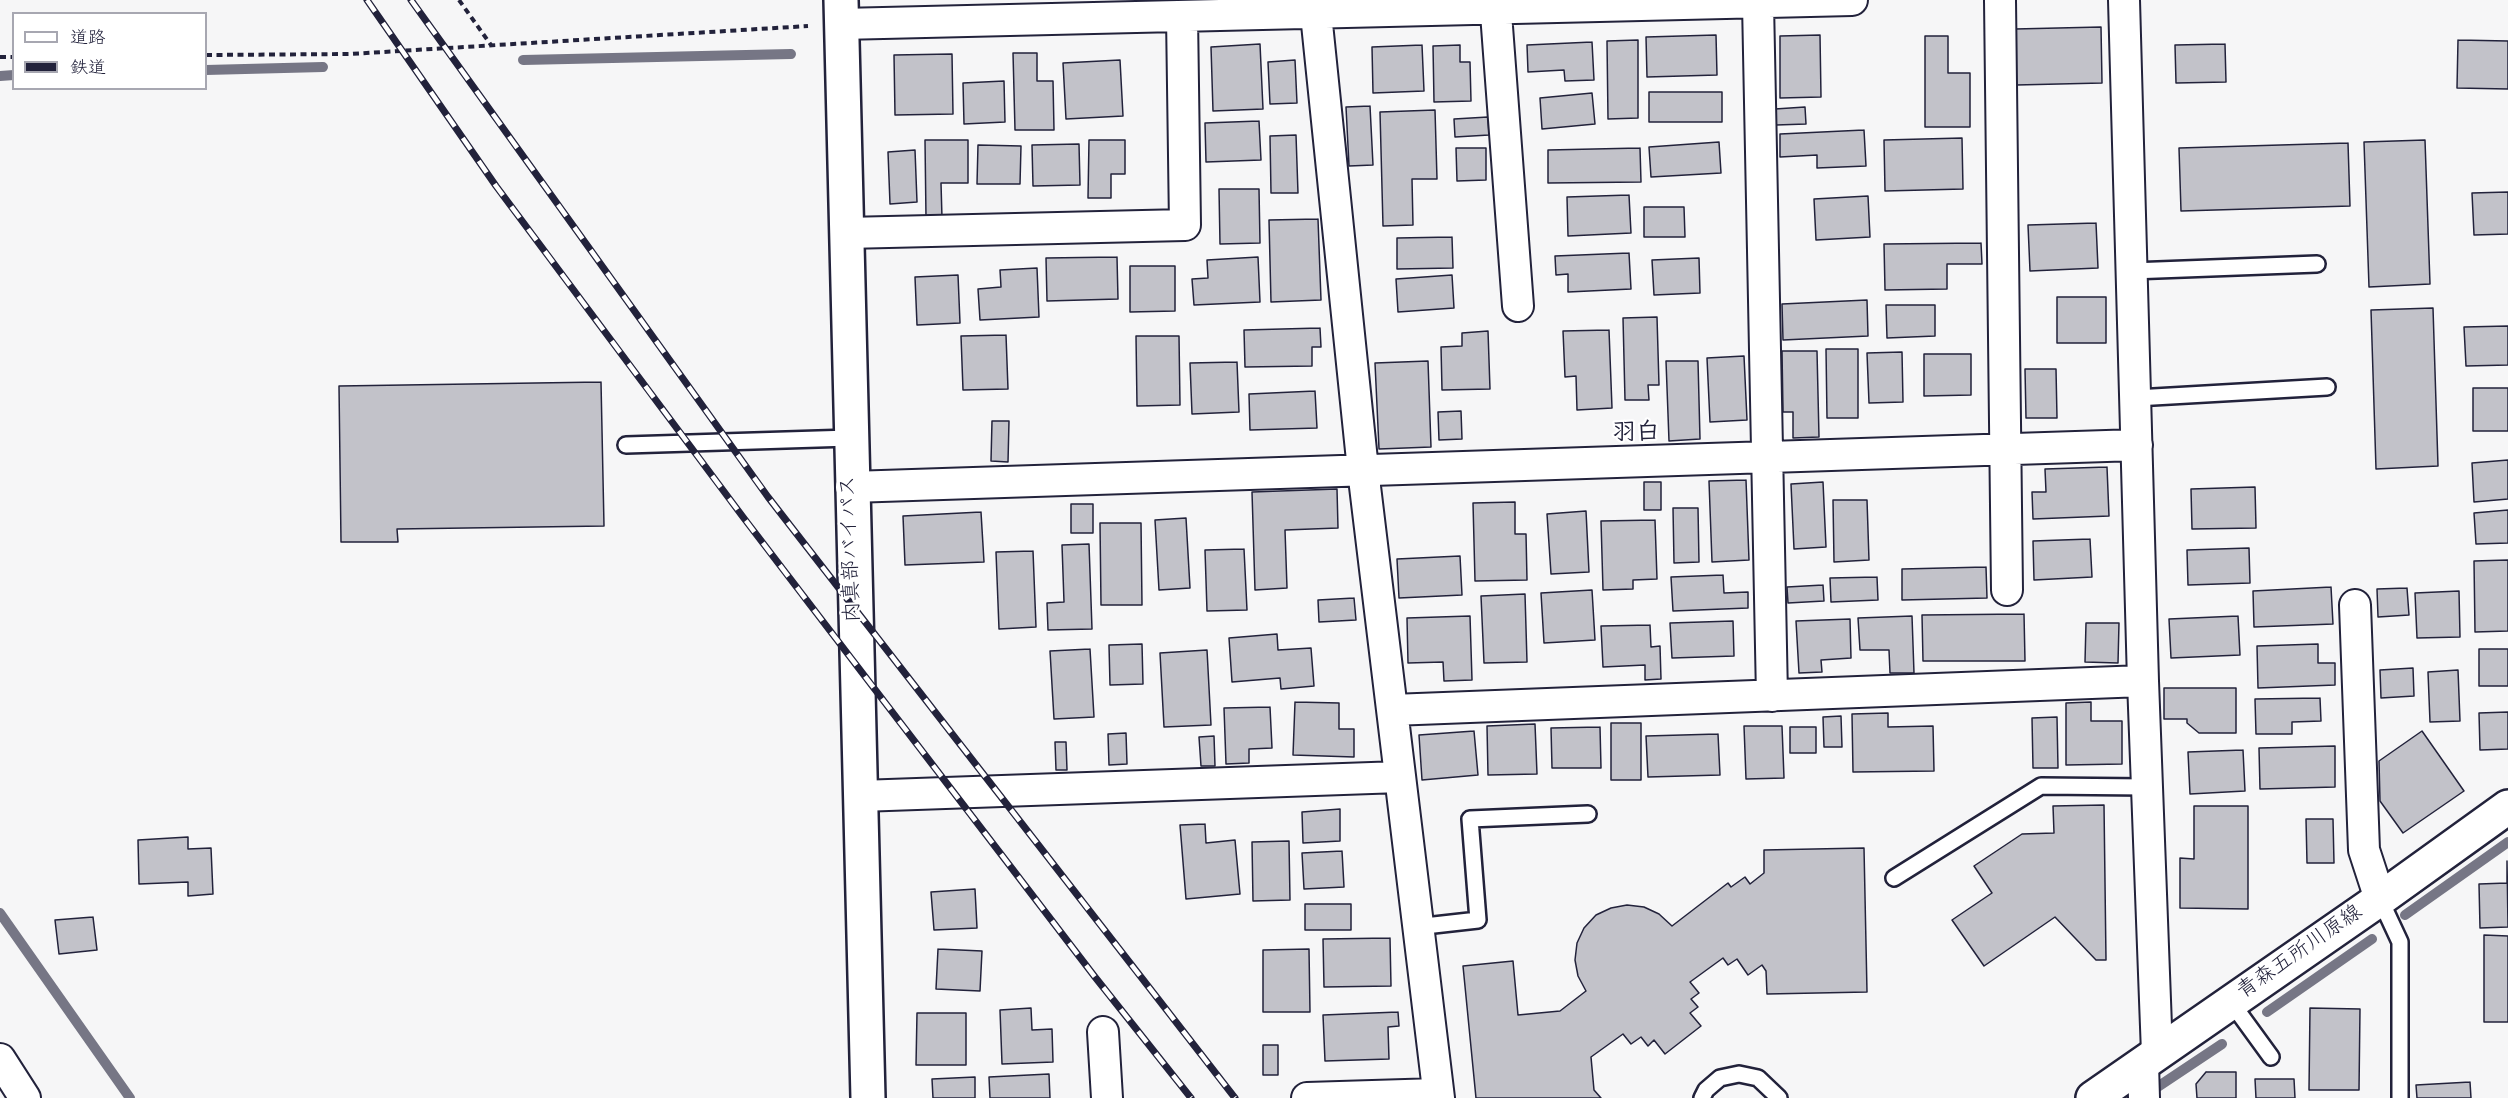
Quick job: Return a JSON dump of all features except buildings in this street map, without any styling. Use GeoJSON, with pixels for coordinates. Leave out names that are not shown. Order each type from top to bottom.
{"type":"FeatureCollection","features":[{"type":"Feature","properties":{"kind":"main road","name":"内真部バイパス"},"geometry":{"type":"LineString","coordinates":[[841,12],[851,487],[868,1098]]}},
{"type":"Feature","properties":{"kind":"main road","name":"青森五所川原線"},"geometry":{"type":"LineString","coordinates":[[2093,1098],[2380,899],[2508,807]]}},
{"type":"Feature","properties":{"kind":"street"},"geometry":{"type":"LineString","coordinates":[[841,12],[1182,16],[1316,14],[1495,4],[1852,0]]}},
{"type":"Feature","properties":{"kind":"street"},"geometry":{"type":"LineString","coordinates":[[2000,0],[2007,590]]}},
{"type":"Feature","properties":{"kind":"street"},"geometry":{"type":"LineString","coordinates":[[2124,0],[2146,787],[2150,1058],[2144,1098]]}},
{"type":"Feature","properties":{"kind":"street"},"geometry":{"type":"LineString","coordinates":[[1739,2],[1767,456],[1772,696]]}},
{"type":"Feature","properties":{"kind":"street"},"geometry":{"type":"LineString","coordinates":[[1495,4],[1518,306]]}},
{"type":"Feature","properties":{"kind":"street"},"geometry":{"type":"LineString","coordinates":[[1307,1098],[1438,1096],[1363,471],[1316,14]]}},
{"type":"Feature","properties":{"kind":"street"},"geometry":{"type":"LineString","coordinates":[[846,233],[1185,225],[1182,16]]}},
{"type":"Feature","properties":{"kind":"street"},"geometry":{"type":"LineString","coordinates":[[851,487],[2137,445]]}},
{"type":"Feature","properties":{"kind":"street"},"geometry":{"type":"LineString","coordinates":[[2355,604],[2364,850],[2380,899]]}},
{"type":"Feature","properties":{"kind":"street"},"geometry":{"type":"LineString","coordinates":[[1392,710],[2143,681]]}},
{"type":"Feature","properties":{"kind":"street"},"geometry":{"type":"LineString","coordinates":[[860,796],[1400,777]]}},
{"type":"Feature","properties":{"kind":"street"},"geometry":{"type":"LineString","coordinates":[[1102,1032],[1107,1098]]}},
{"type":"Feature","properties":{"kind":"street"},"geometry":{"type":"LineString","coordinates":[[0,1059],[25,1098]]}},
{"type":"Feature","properties":{"kind":"lane"},"geometry":{"type":"LineString","coordinates":[[2132,271],[2317,264]]}},
{"type":"Feature","properties":{"kind":"lane"},"geometry":{"type":"LineString","coordinates":[[2136,398],[2326,387]]}},
{"type":"Feature","properties":{"kind":"lane"},"geometry":{"type":"LineString","coordinates":[[626,445],[850,438]]}},
{"type":"Feature","properties":{"kind":"lane"},"geometry":{"type":"LineString","coordinates":[[1894,878],[2041,786],[2146,787]]}},
{"type":"Feature","properties":{"kind":"lane"},"geometry":{"type":"LineString","coordinates":[[1416,927],[1478,920],[1470,819],[1588,814]]}},
{"type":"Feature","properties":{"kind":"lane"},"geometry":{"type":"LineString","coordinates":[[2380,899],[2400,942],[2400,1098]]}},
{"type":"Feature","properties":{"kind":"lane"},"geometry":{"type":"LineString","coordinates":[[2231,1002],[2271,1057]]}},
{"type":"Feature","properties":{"kind":"lane"},"geometry":{"type":"LineString","coordinates":[[1702,1098],[1706,1090],[1720,1078],[1739,1074],[1758,1078],[1779,1098]]}},
{"type":"Feature","properties":{"kind":"path"},"geometry":{"type":"LineString","coordinates":[[459,0],[491,45]]}},
{"type":"Feature","properties":{"kind":"path"},"geometry":{"type":"LineString","coordinates":[[207,55],[350,54],[491,45],[841,12]]}},
{"type":"Feature","properties":{"kind":"waterway"},"geometry":{"type":"LineString","coordinates":[[523,60],[791,54]]}},
{"type":"Feature","properties":{"kind":"waterway"},"geometry":{"type":"LineString","coordinates":[[207,70],[323,67]]}},
{"type":"Feature","properties":{"kind":"waterway"},"geometry":{"type":"LineString","coordinates":[[0,76],[12,75]]}},
{"type":"Feature","properties":{"kind":"waterway"},"geometry":{"type":"LineString","coordinates":[[2405,915],[2508,842]]}},
{"type":"Feature","properties":{"kind":"waterway"},"geometry":{"type":"LineString","coordinates":[[0,913],[130,1098]]}},
{"type":"Feature","properties":{"kind":"waterway"},"geometry":{"type":"LineString","coordinates":[[2267,1012],[2372,939]]}},
{"type":"Feature","properties":{"kind":"waterway"},"geometry":{"type":"LineString","coordinates":[[2156,1088],[2222,1044]]}},
{"type":"Feature","properties":{"kind":"railway"},"geometry":{"type":"LineString","coordinates":[[367,0],[496,186],[743,517],[1095,977],[1191,1098]]}},
{"type":"Feature","properties":{"kind":"railway"},"geometry":{"type":"LineString","coordinates":[[411,0],[768,497],[1235,1098]]}},
{"type":"Feature","properties":{"kind":"district","name":"羽白"},"geometry":{"type":"Point","coordinates":[1636,436]}}]}
